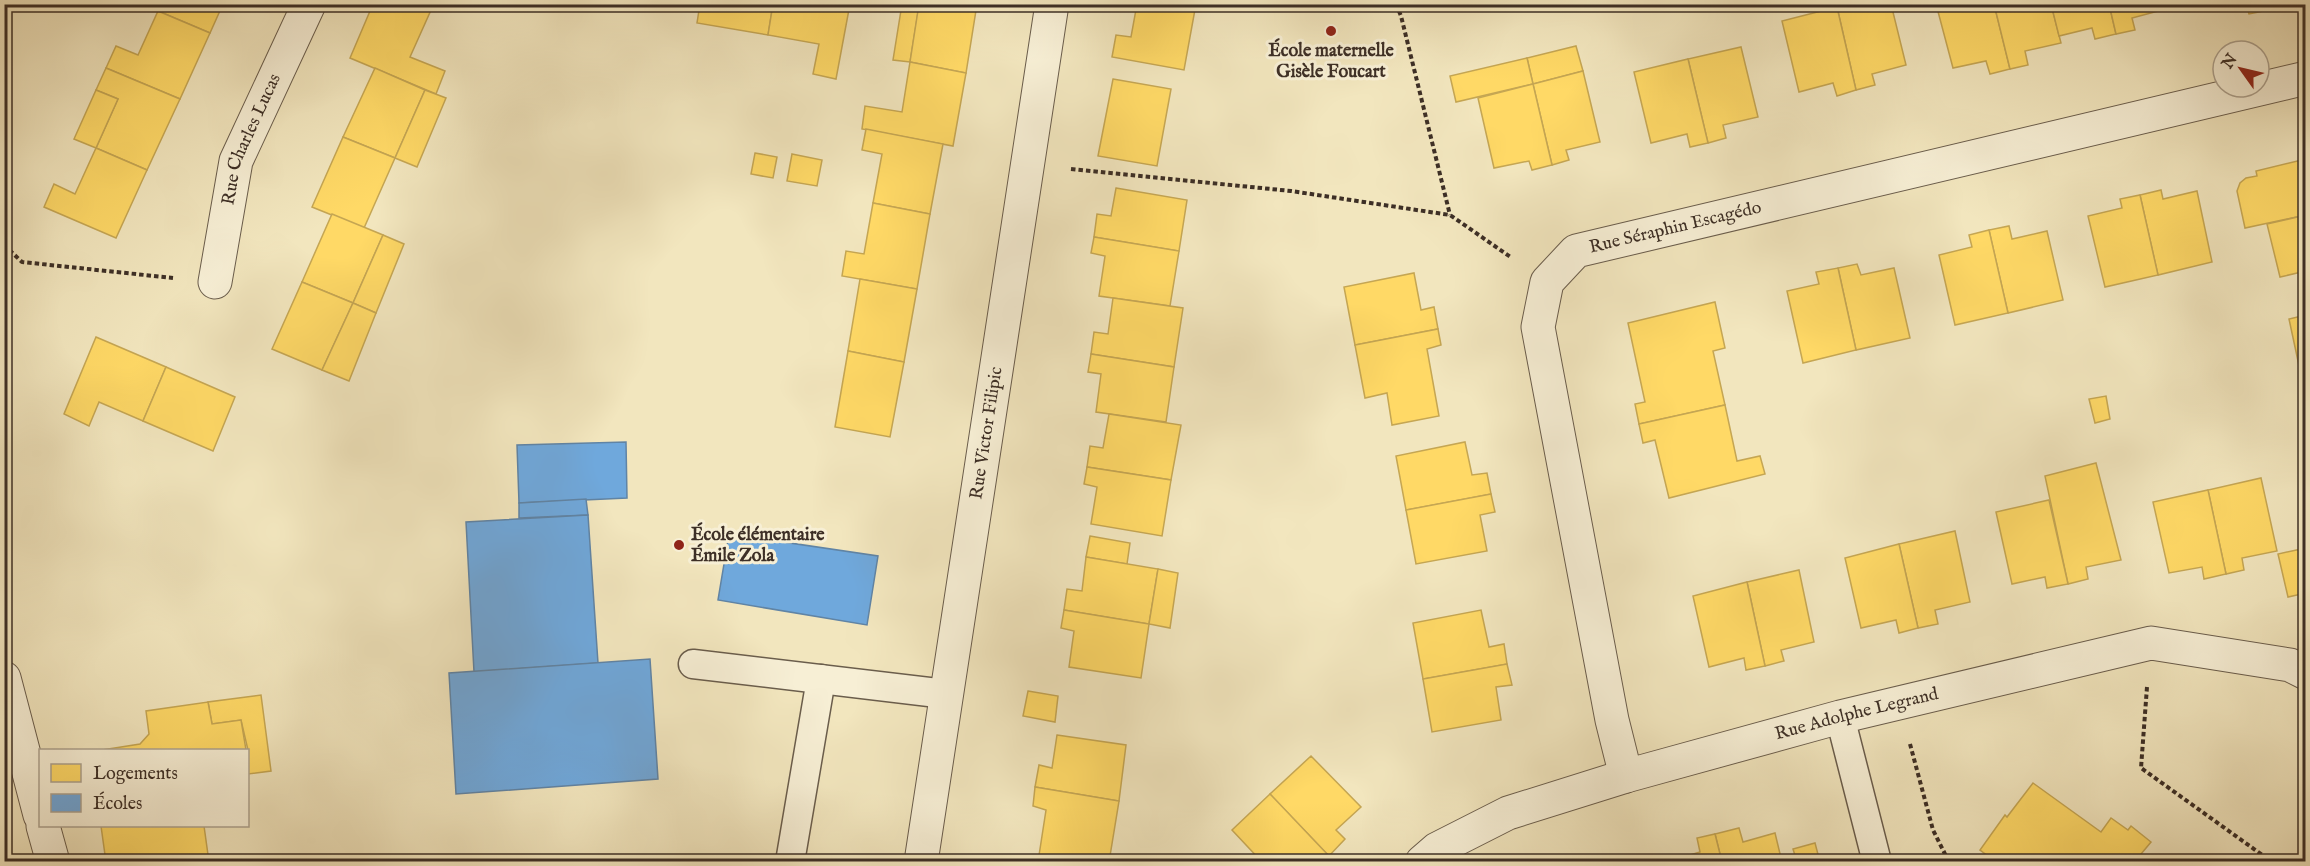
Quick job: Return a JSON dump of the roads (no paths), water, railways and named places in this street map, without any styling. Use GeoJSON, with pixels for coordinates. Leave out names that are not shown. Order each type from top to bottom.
{"type":"FeatureCollection","features":[{"type":"Feature","properties":{"kind":"street","name":"Rue Charles Lucas"},"geometry":{"type":"LineString","coordinates":[[215,282],[236,161],[309,4]]}},
{"type":"Feature","properties":{"kind":"street","name":"Rue Victor Filipic"},"geometry":{"type":"LineString","coordinates":[[921,861],[1052,4]]}},
{"type":"Feature","properties":{"kind":"street","name":"Rue Séraphin Escagédo"},"geometry":{"type":"LineString","coordinates":[[1626,776],[1612,720],[1538,327],[1547,282],[1576,251],[2306,78]]}},
{"type":"Feature","properties":{"kind":"street","name":"Rue Adolphe Legrand"},"geometry":{"type":"LineString","coordinates":[[1422,861],[1437,849],[1508,813],[1626,776],[1899,702],[2151,643],[2290,665],[2306,673]]}},
{"type":"Feature","properties":{"kind":"street"},"geometry":{"type":"LineString","coordinates":[[4,678],[39,811]]}},
{"type":"Feature","properties":{"kind":"street"},"geometry":{"type":"LineString","coordinates":[[44,827],[53,861]]}},
{"type":"Feature","properties":{"kind":"lane"},"geometry":{"type":"LineString","coordinates":[[693,664],[946,694]]}},
{"type":"Feature","properties":{"kind":"lane"},"geometry":{"type":"LineString","coordinates":[[790,861],[821,679]]}},
{"type":"Feature","properties":{"kind":"lane"},"geometry":{"type":"LineString","coordinates":[[1840,717],[1877,861]]}},
{"type":"Feature","properties":{"kind":"place","name":"École maternelle Gisèle Foucart"},"geometry":{"type":"Point","coordinates":[1331,31]}},
{"type":"Feature","properties":{"kind":"place","name":"École élémentaire Émile Zola"},"geometry":{"type":"Point","coordinates":[679,545]}}]}
